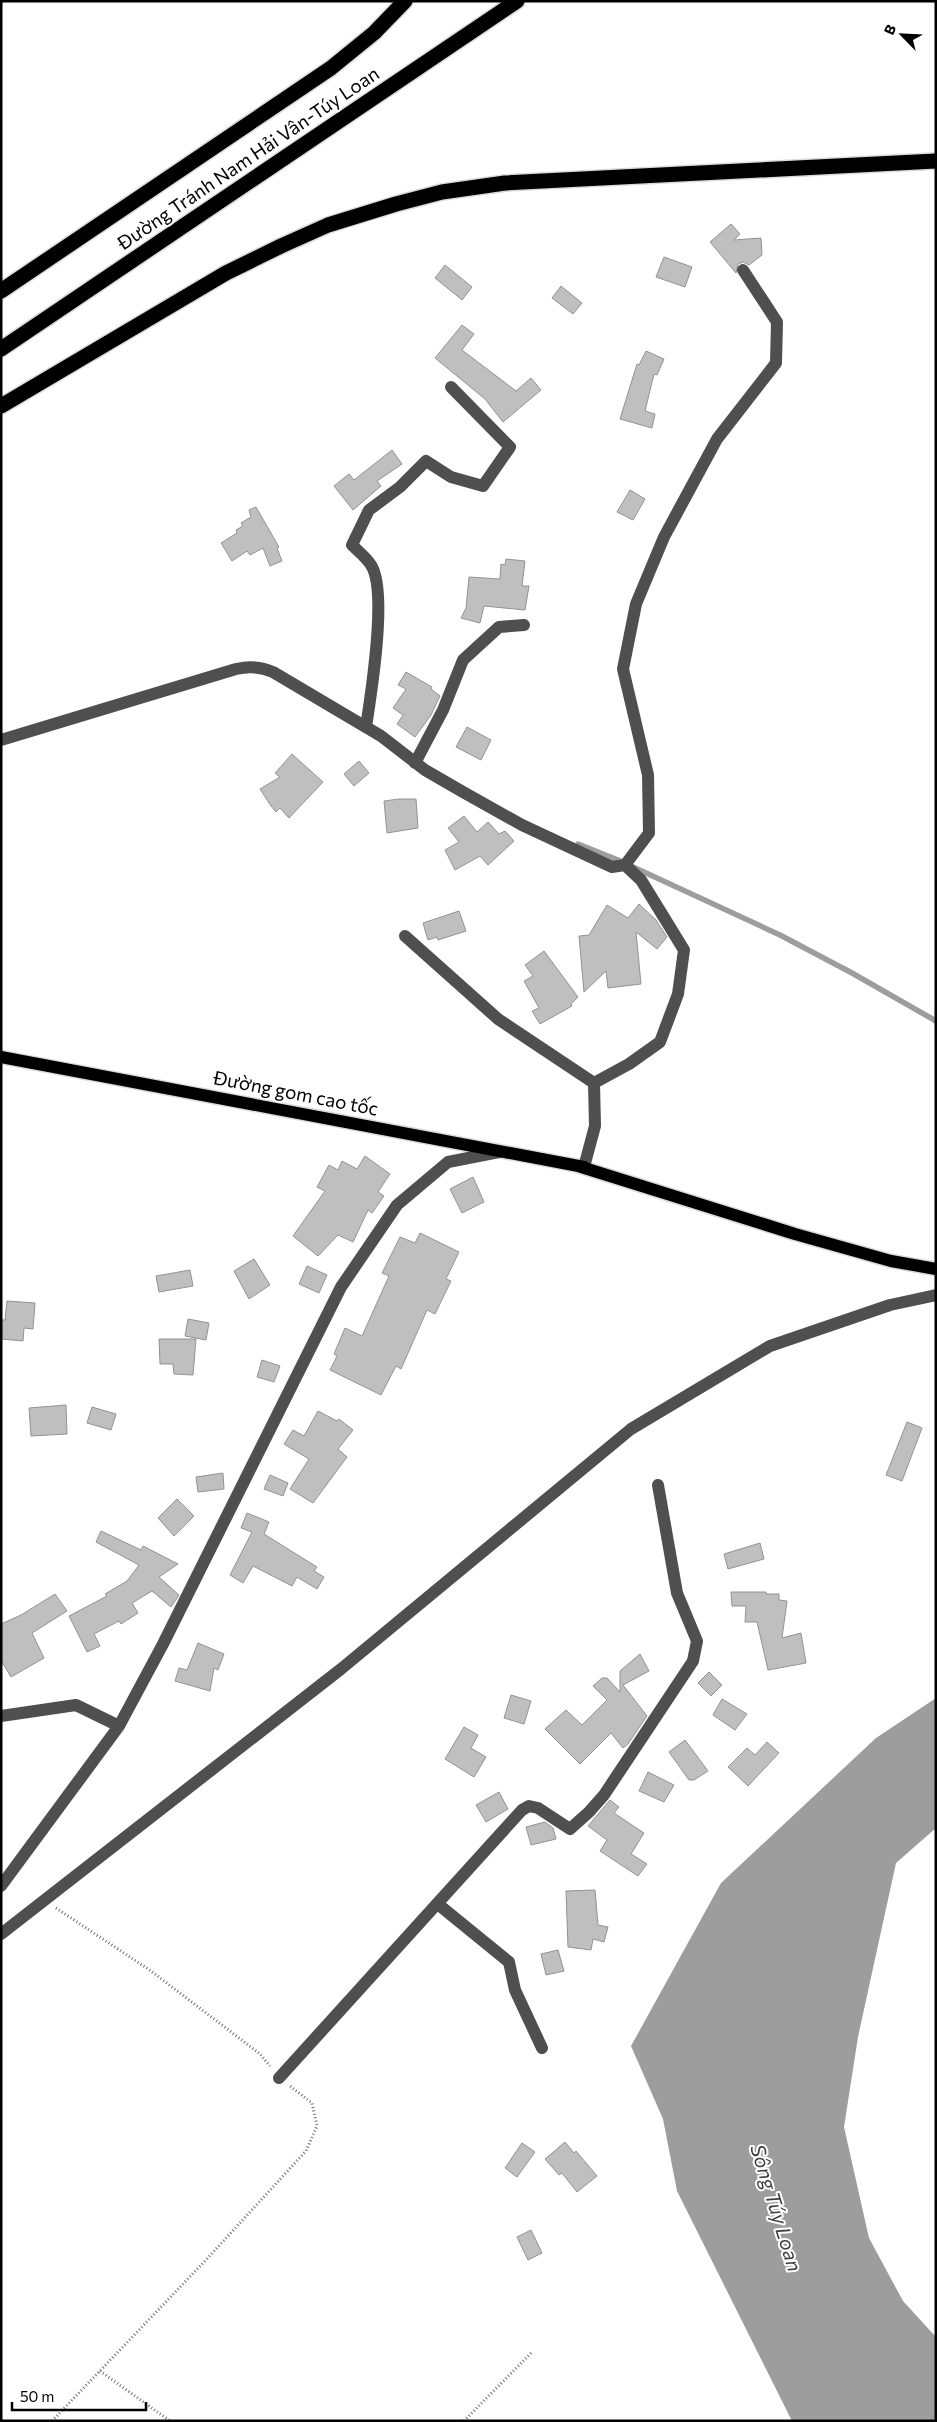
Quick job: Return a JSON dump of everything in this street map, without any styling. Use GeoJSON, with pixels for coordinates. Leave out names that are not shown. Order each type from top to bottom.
{"type":"FeatureCollection","features":[{"type":"Feature","properties":{"kind":"highway"},"geometry":{"type":"LineString","coordinates":[[1,291],[331,68],[374,34],[405,1]]}},
{"type":"Feature","properties":{"kind":"highway","name":"Đường Tránh Nam Hải Vân-Túy Loan"},"geometry":{"type":"LineString","coordinates":[[1,349],[516,1]]}},
{"type":"Feature","properties":{"kind":"highway"},"geometry":{"type":"LineString","coordinates":[[1,406],[226,272],[328,225],[442,192],[505,183],[936,161]]}},
{"type":"Feature","properties":{"kind":"main road","name":"Đường gom cao tốc"},"geometry":{"type":"LineString","coordinates":[[1,1057],[584,1167]]}},
{"type":"Feature","properties":{"kind":"main road"},"geometry":{"type":"LineString","coordinates":[[498,1152],[584,1167],[805,1237],[891,1261],[936,1270]]}},
{"type":"Feature","properties":{"kind":"street"},"geometry":{"type":"LineString","coordinates":[[1,740],[247,666],[273,672],[366,728],[415,763],[522,825],[612,867],[625,865],[648,833],[648,775],[623,669],[636,604],[664,536],[717,439],[776,363],[777,322],[743,270]]}},
{"type":"Feature","properties":{"kind":"street"},"geometry":{"type":"LineString","coordinates":[[366,728],[375,668],[379,600],[372,566],[352,545],[368,510],[400,487],[426,461],[452,477],[483,486],[510,447],[451,387]]}},
{"type":"Feature","properties":{"kind":"street"},"geometry":{"type":"LineString","coordinates":[[415,763],[443,710],[463,660],[499,627],[524,625]]}},
{"type":"Feature","properties":{"kind":"street"},"geometry":{"type":"LineString","coordinates":[[594,1083],[629,1064],[660,1042],[678,994],[684,950],[641,880],[625,865]]}},
{"type":"Feature","properties":{"kind":"street"},"geometry":{"type":"LineString","coordinates":[[405,936],[498,1020],[594,1083]]}},
{"type":"Feature","properties":{"kind":"street"},"geometry":{"type":"LineString","coordinates":[[584,1167],[595,1126],[594,1083]]}},
{"type":"Feature","properties":{"kind":"street"},"geometry":{"type":"LineString","coordinates":[[1,1886],[119,1726],[167,1635],[341,1287],[397,1205],[448,1162],[498,1152]]}},
{"type":"Feature","properties":{"kind":"street"},"geometry":{"type":"LineString","coordinates":[[1,1934],[340,1669],[631,1429],[770,1346],[890,1305],[936,1295]]}},
{"type":"Feature","properties":{"kind":"street"},"geometry":{"type":"LineString","coordinates":[[279,2078],[439,1905],[503,1830],[528,1806],[538,1808],[570,1829],[589,1812],[604,1795],[693,1661],[697,1641],[677,1593],[658,1485]]}},
{"type":"Feature","properties":{"kind":"street"},"geometry":{"type":"LineString","coordinates":[[1,1716],[76,1705],[119,1726]]}},
{"type":"Feature","properties":{"kind":"street"},"geometry":{"type":"LineString","coordinates":[[439,1905],[509,1962],[515,1990],[542,2048]]}},
{"type":"Feature","properties":{"kind":"path"},"geometry":{"type":"LineString","coordinates":[[45,1901],[151,1971],[260,2054],[279,2078],[312,2103],[317,2126],[306,2151],[52,2421]]}},
{"type":"Feature","properties":{"kind":"path"},"geometry":{"type":"LineString","coordinates":[[464,2421],[532,2352]]}},
{"type":"Feature","properties":{"kind":"path"},"geometry":{"type":"LineString","coordinates":[[100,2371],[170,2421]]}},
{"type":"Feature","properties":{"kind":"water","name":"Sông Túy Loan"},"geometry":{"type":"Polygon","coordinates":[[[936,1698],[936,1828],[896,1863],[858,2037],[844,2127],[869,2238],[903,2301],[936,2337],[936,2421],[792,2421],[677,2191],[663,2119],[631,2046],[721,1883],[876,1738],[936,1698]]]}},
{"type":"Feature","properties":{"kind":"building"},"geometry":{"type":"Polygon","coordinates":[[[731,224],[740,234],[734,240],[761,238],[762,255],[749,265],[743,262],[738,264],[736,273],[710,242],[731,224]]]}},
{"type":"Feature","properties":{"kind":"building"},"geometry":{"type":"Polygon","coordinates":[[[664,257],[692,267],[685,287],[656,277],[664,257]]]}},
{"type":"Feature","properties":{"kind":"building"},"geometry":{"type":"Polygon","coordinates":[[[445,265],[472,287],[462,300],[435,278],[445,265]]]}},
{"type":"Feature","properties":{"kind":"building"},"geometry":{"type":"Polygon","coordinates":[[[561,286],[582,303],[573,314],[552,298],[561,286]]]}},
{"type":"Feature","properties":{"kind":"building"},"geometry":{"type":"Polygon","coordinates":[[[462,325],[474,334],[462,350],[516,391],[531,378],[541,390],[503,422],[485,399],[435,358],[462,325]]]}},
{"type":"Feature","properties":{"kind":"building"},"geometry":{"type":"Polygon","coordinates":[[[646,351],[664,359],[657,375],[654,374],[645,411],[655,414],[652,428],[620,419],[637,364],[639,365],[646,351]]]}},
{"type":"Feature","properties":{"kind":"building"},"geometry":{"type":"Polygon","coordinates":[[[392,450],[402,464],[377,481],[381,486],[353,510],[334,486],[349,474],[354,480],[392,450]]]}},
{"type":"Feature","properties":{"kind":"building"},"geometry":{"type":"Polygon","coordinates":[[[630,490],[645,499],[633,520],[617,512],[630,490]]]}},
{"type":"Feature","properties":{"kind":"building"},"geometry":{"type":"Polygon","coordinates":[[[256,507],[279,547],[277,548],[282,561],[270,566],[263,548],[250,555],[247,551],[232,561],[221,543],[237,533],[236,530],[243,526],[241,523],[251,517],[249,510],[256,507]]]}},
{"type":"Feature","properties":{"kind":"building"},"geometry":{"type":"Polygon","coordinates":[[[506,559],[525,561],[522,586],[529,586],[525,610],[484,606],[480,623],[461,618],[466,608],[469,577],[500,579],[501,564],[505,565],[506,559]]]}},
{"type":"Feature","properties":{"kind":"building"},"geometry":{"type":"Polygon","coordinates":[[[406,672],[432,687],[431,689],[440,696],[431,715],[415,737],[397,724],[403,715],[393,708],[406,689],[398,685],[406,672]]]}},
{"type":"Feature","properties":{"kind":"building"},"geometry":{"type":"Polygon","coordinates":[[[467,727],[491,740],[481,760],[456,747],[467,727]]]}},
{"type":"Feature","properties":{"kind":"building"},"geometry":{"type":"Polygon","coordinates":[[[292,754],[323,782],[289,818],[280,808],[276,812],[260,789],[280,777],[275,773],[292,754]]]}},
{"type":"Feature","properties":{"kind":"building"},"geometry":{"type":"Polygon","coordinates":[[[359,761],[369,773],[354,786],[344,774],[359,761]]]}},
{"type":"Feature","properties":{"kind":"building"},"geometry":{"type":"Polygon","coordinates":[[[416,799],[418,828],[387,833],[384,801],[416,799]]]}},
{"type":"Feature","properties":{"kind":"building"},"geometry":{"type":"Polygon","coordinates":[[[464,816],[477,832],[488,822],[499,834],[505,831],[514,841],[488,865],[480,856],[455,870],[445,850],[459,842],[448,828],[464,816]]]}},
{"type":"Feature","properties":{"kind":"building"},"geometry":{"type":"Polygon","coordinates":[[[639,904],[656,920],[667,937],[657,949],[636,932],[641,984],[608,988],[606,971],[584,992],[579,936],[589,935],[607,905],[628,918],[639,904]]]}},
{"type":"Feature","properties":{"kind":"building"},"geometry":{"type":"Polygon","coordinates":[[[459,911],[466,931],[438,940],[437,937],[428,940],[423,923],[459,911]]]}},
{"type":"Feature","properties":{"kind":"building"},"geometry":{"type":"Polygon","coordinates":[[[544,951],[578,997],[571,1004],[572,1006],[540,1024],[532,1011],[539,1008],[524,981],[533,976],[525,965],[544,951]]]}},
{"type":"Feature","properties":{"kind":"building"},"geometry":{"type":"Polygon","coordinates":[[[365,1156],[390,1174],[378,1192],[384,1196],[372,1213],[368,1210],[353,1242],[338,1235],[318,1256],[293,1236],[325,1191],[317,1187],[329,1165],[338,1170],[342,1161],[357,1169],[365,1156]]]}},
{"type":"Feature","properties":{"kind":"building"},"geometry":{"type":"Polygon","coordinates":[[[473,1177],[484,1202],[462,1213],[450,1189],[473,1177]]]}},
{"type":"Feature","properties":{"kind":"building"},"geometry":{"type":"Polygon","coordinates":[[[420,1233],[459,1252],[446,1279],[451,1281],[435,1314],[427,1310],[401,1369],[396,1366],[381,1395],[330,1370],[337,1356],[334,1354],[345,1328],[362,1336],[389,1276],[382,1273],[400,1237],[415,1243],[420,1233]]]}},
{"type":"Feature","properties":{"kind":"building"},"geometry":{"type":"Polygon","coordinates":[[[254,1259],[270,1285],[249,1299],[234,1271],[254,1259]]]}},
{"type":"Feature","properties":{"kind":"building"},"geometry":{"type":"Polygon","coordinates":[[[307,1266],[327,1275],[319,1293],[299,1284],[307,1266]]]}},
{"type":"Feature","properties":{"kind":"building"},"geometry":{"type":"Polygon","coordinates":[[[190,1270],[193,1286],[159,1292],[156,1276],[190,1270]]]}},
{"type":"Feature","properties":{"kind":"building"},"geometry":{"type":"Polygon","coordinates":[[[7,1301],[35,1303],[33,1329],[24,1328],[23,1341],[1,1339],[1,1320],[5,1320],[7,1301]]]}},
{"type":"Feature","properties":{"kind":"building"},"geometry":{"type":"Polygon","coordinates":[[[188,1319],[209,1323],[206,1340],[185,1336],[188,1319]]]}},
{"type":"Feature","properties":{"kind":"building"},"geometry":{"type":"Polygon","coordinates":[[[159,1339],[196,1339],[193,1375],[174,1374],[173,1364],[160,1364],[159,1339]]]}},
{"type":"Feature","properties":{"kind":"building"},"geometry":{"type":"Polygon","coordinates":[[[262,1360],[280,1366],[274,1382],[257,1377],[262,1360]]]}},
{"type":"Feature","properties":{"kind":"building"},"geometry":{"type":"Polygon","coordinates":[[[66,1405],[67,1434],[31,1436],[29,1408],[66,1405]]]}},
{"type":"Feature","properties":{"kind":"building"},"geometry":{"type":"Polygon","coordinates":[[[92,1407],[116,1414],[111,1430],[87,1423],[92,1407]]]}},
{"type":"Feature","properties":{"kind":"building"},"geometry":{"type":"Polygon","coordinates":[[[318,1411],[337,1421],[339,1419],[353,1430],[338,1449],[347,1457],[313,1503],[290,1489],[309,1459],[284,1444],[293,1430],[304,1436],[318,1411]]]}},
{"type":"Feature","properties":{"kind":"building"},"geometry":{"type":"Polygon","coordinates":[[[907,1422],[922,1428],[902,1481],[886,1475],[907,1422]]]}},
{"type":"Feature","properties":{"kind":"building"},"geometry":{"type":"Polygon","coordinates":[[[223,1473],[224,1489],[198,1492],[196,1477],[223,1473]]]}},
{"type":"Feature","properties":{"kind":"building"},"geometry":{"type":"Polygon","coordinates":[[[270,1475],[288,1483],[283,1496],[264,1489],[270,1475]]]}},
{"type":"Feature","properties":{"kind":"building"},"geometry":{"type":"Polygon","coordinates":[[[177,1499],[194,1516],[174,1536],[158,1518],[177,1499]]]}},
{"type":"Feature","properties":{"kind":"building"},"geometry":{"type":"Polygon","coordinates":[[[247,1513],[269,1522],[264,1534],[317,1567],[314,1571],[324,1577],[317,1589],[297,1577],[292,1586],[253,1566],[243,1583],[230,1575],[252,1532],[241,1528],[247,1513]]]}},
{"type":"Feature","properties":{"kind":"building"},"geometry":{"type":"Polygon","coordinates":[[[101,1531],[141,1550],[143,1546],[178,1564],[159,1577],[179,1595],[171,1607],[152,1591],[132,1603],[138,1613],[121,1624],[119,1621],[94,1634],[100,1646],[87,1652],[69,1616],[107,1596],[105,1594],[127,1581],[139,1565],[96,1542],[101,1531]]]}},
{"type":"Feature","properties":{"kind":"building"},"geometry":{"type":"Polygon","coordinates":[[[760,1543],[764,1559],[728,1569],[724,1554],[760,1543]]]}},
{"type":"Feature","properties":{"kind":"building"},"geometry":{"type":"Polygon","coordinates":[[[731,1592],[779,1594],[779,1600],[787,1601],[782,1638],[801,1633],[806,1663],[768,1670],[757,1622],[745,1622],[746,1606],[732,1606],[731,1592]]]}},
{"type":"Feature","properties":{"kind":"building"},"geometry":{"type":"Polygon","coordinates":[[[55,1594],[67,1611],[32,1633],[44,1658],[11,1677],[1,1660],[1,1624],[21,1615],[55,1594]]]}},
{"type":"Feature","properties":{"kind":"building"},"geometry":{"type":"Polygon","coordinates":[[[198,1643],[224,1654],[218,1670],[214,1668],[210,1691],[175,1681],[179,1668],[187,1670],[198,1643]]]}},
{"type":"Feature","properties":{"kind":"building"},"geometry":{"type":"Polygon","coordinates":[[[640,1654],[649,1671],[623,1685],[647,1716],[628,1744],[623,1748],[611,1733],[580,1764],[545,1729],[566,1710],[582,1725],[607,1700],[593,1686],[602,1678],[607,1678],[620,1692],[620,1671],[640,1654]]]}},
{"type":"Feature","properties":{"kind":"building"},"geometry":{"type":"Polygon","coordinates":[[[709,1672],[722,1685],[711,1696],[698,1683],[709,1672]]]}},
{"type":"Feature","properties":{"kind":"building"},"geometry":{"type":"Polygon","coordinates":[[[511,1695],[531,1701],[524,1724],[504,1718],[511,1695]]]}},
{"type":"Feature","properties":{"kind":"building"},"geometry":{"type":"Polygon","coordinates":[[[722,1699],[747,1714],[735,1730],[713,1715],[722,1699]]]}},
{"type":"Feature","properties":{"kind":"building"},"geometry":{"type":"Polygon","coordinates":[[[464,1727],[478,1735],[471,1748],[486,1757],[474,1777],[445,1759],[464,1727]]]}},
{"type":"Feature","properties":{"kind":"building"},"geometry":{"type":"Polygon","coordinates":[[[685,1740],[708,1771],[694,1780],[689,1780],[669,1752],[685,1740]]]}},
{"type":"Feature","properties":{"kind":"building"},"geometry":{"type":"Polygon","coordinates":[[[767,1742],[779,1753],[748,1786],[728,1767],[747,1748],[755,1755],[767,1742]]]}},
{"type":"Feature","properties":{"kind":"building"},"geometry":{"type":"Polygon","coordinates":[[[648,1772],[674,1785],[664,1802],[639,1791],[648,1772]]]}},
{"type":"Feature","properties":{"kind":"building"},"geometry":{"type":"Polygon","coordinates":[[[499,1792],[508,1809],[486,1822],[476,1805],[499,1792]]]}},
{"type":"Feature","properties":{"kind":"building"},"geometry":{"type":"Polygon","coordinates":[[[610,1800],[619,1807],[614,1813],[644,1833],[631,1854],[647,1864],[638,1876],[600,1851],[607,1840],[588,1826],[610,1800]]]}},
{"type":"Feature","properties":{"kind":"building"},"geometry":{"type":"Polygon","coordinates":[[[545,1822],[553,1828],[556,1839],[531,1845],[526,1827],[545,1822]]]}},
{"type":"Feature","properties":{"kind":"building"},"geometry":{"type":"Polygon","coordinates":[[[595,1890],[598,1925],[608,1927],[604,1942],[593,1939],[591,1950],[568,1947],[566,1891],[595,1890]]]}},
{"type":"Feature","properties":{"kind":"building"},"geometry":{"type":"Polygon","coordinates":[[[558,1950],[564,1971],[546,1975],[541,1954],[558,1950]]]}},
{"type":"Feature","properties":{"kind":"building"},"geometry":{"type":"Polygon","coordinates":[[[565,2142],[574,2153],[576,2151],[597,2176],[577,2192],[562,2173],[559,2175],[545,2159],[565,2142]]]}},
{"type":"Feature","properties":{"kind":"building"},"geometry":{"type":"Polygon","coordinates":[[[522,2143],[535,2152],[517,2177],[505,2168],[522,2143]]]}},
{"type":"Feature","properties":{"kind":"building"},"geometry":{"type":"Polygon","coordinates":[[[531,2230],[542,2253],[528,2260],[517,2237],[531,2230]]]}},
{"type":"Feature","properties":{"kind":"waterway"},"geometry":{"type":"LineString","coordinates":[[578,844],[623,862]]}},
{"type":"Feature","properties":{"kind":"waterway"},"geometry":{"type":"LineString","coordinates":[[631,866],[780,935],[936,1021]]}}]}
